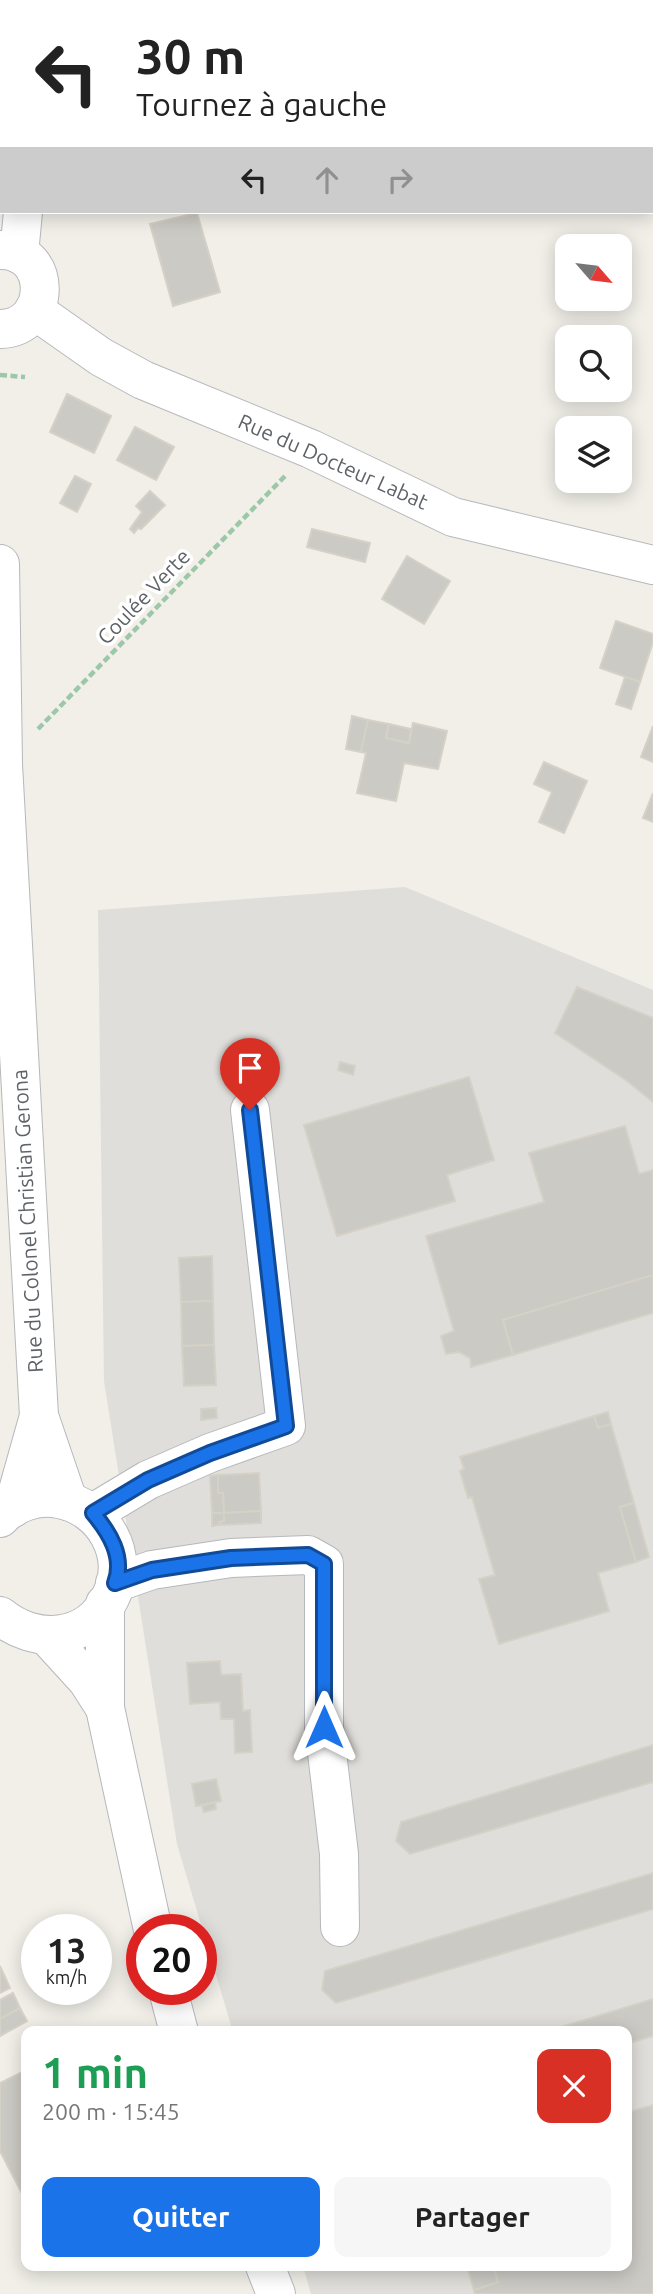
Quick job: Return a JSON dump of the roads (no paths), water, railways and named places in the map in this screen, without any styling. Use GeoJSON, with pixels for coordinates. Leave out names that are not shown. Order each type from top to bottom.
{"type":"FeatureCollection","features":[{"type":"Feature","properties":{"kind":"street"},"geometry":{"type":"LineString","coordinates":[[0,329],[20,324],[39,303],[41,288],[35,268],[9,252],[22,214]]}},
{"type":"Feature","properties":{"kind":"street","name":"Rue du Docteur Labat"},"geometry":{"type":"LineString","coordinates":[[34,310],[101,357],[144,380],[311,449],[453,517],[653,565]]}},
{"type":"Feature","properties":{"kind":"street","name":"Rue du Colonel Christian Gerona"},"geometry":{"type":"LineString","coordinates":[[0,564],[3,764],[39,1416],[80,1507],[108,1531],[116,1552],[117,1576],[110,1594],[106,1708]]}},
{"type":"Feature","properties":{"kind":"street"},"geometry":{"type":"LineString","coordinates":[[6,1513],[26,1501],[50,1497],[80,1507],[210,1453],[286,1426],[250,1110]]}},
{"type":"Feature","properties":{"kind":"street","name":"Rue du Colonel Christian Gerona"},"geometry":{"type":"LineString","coordinates":[[6,1513],[39,1416]]}},
{"type":"Feature","properties":{"kind":"street"},"geometry":{"type":"LineString","coordinates":[[0,1616],[13,1627],[34,1635],[57,1636],[78,1630],[96,1617],[110,1594],[152,1570],[231,1558],[308,1555],[324,1564],[324,1727],[339,1854],[340,1927]]}},
{"type":"Feature","properties":{"kind":"street"},"geometry":{"type":"LineString","coordinates":[[46,1635],[87,1680],[106,1708],[150,1914]]}},
{"type":"Feature","properties":{"kind":"street"},"geometry":{"type":"LineString","coordinates":[[172,2005],[177,2026]]}},
{"type":"Feature","properties":{"kind":"street"},"geometry":{"type":"LineString","coordinates":[[267,2271],[276,2294]]}}]}
